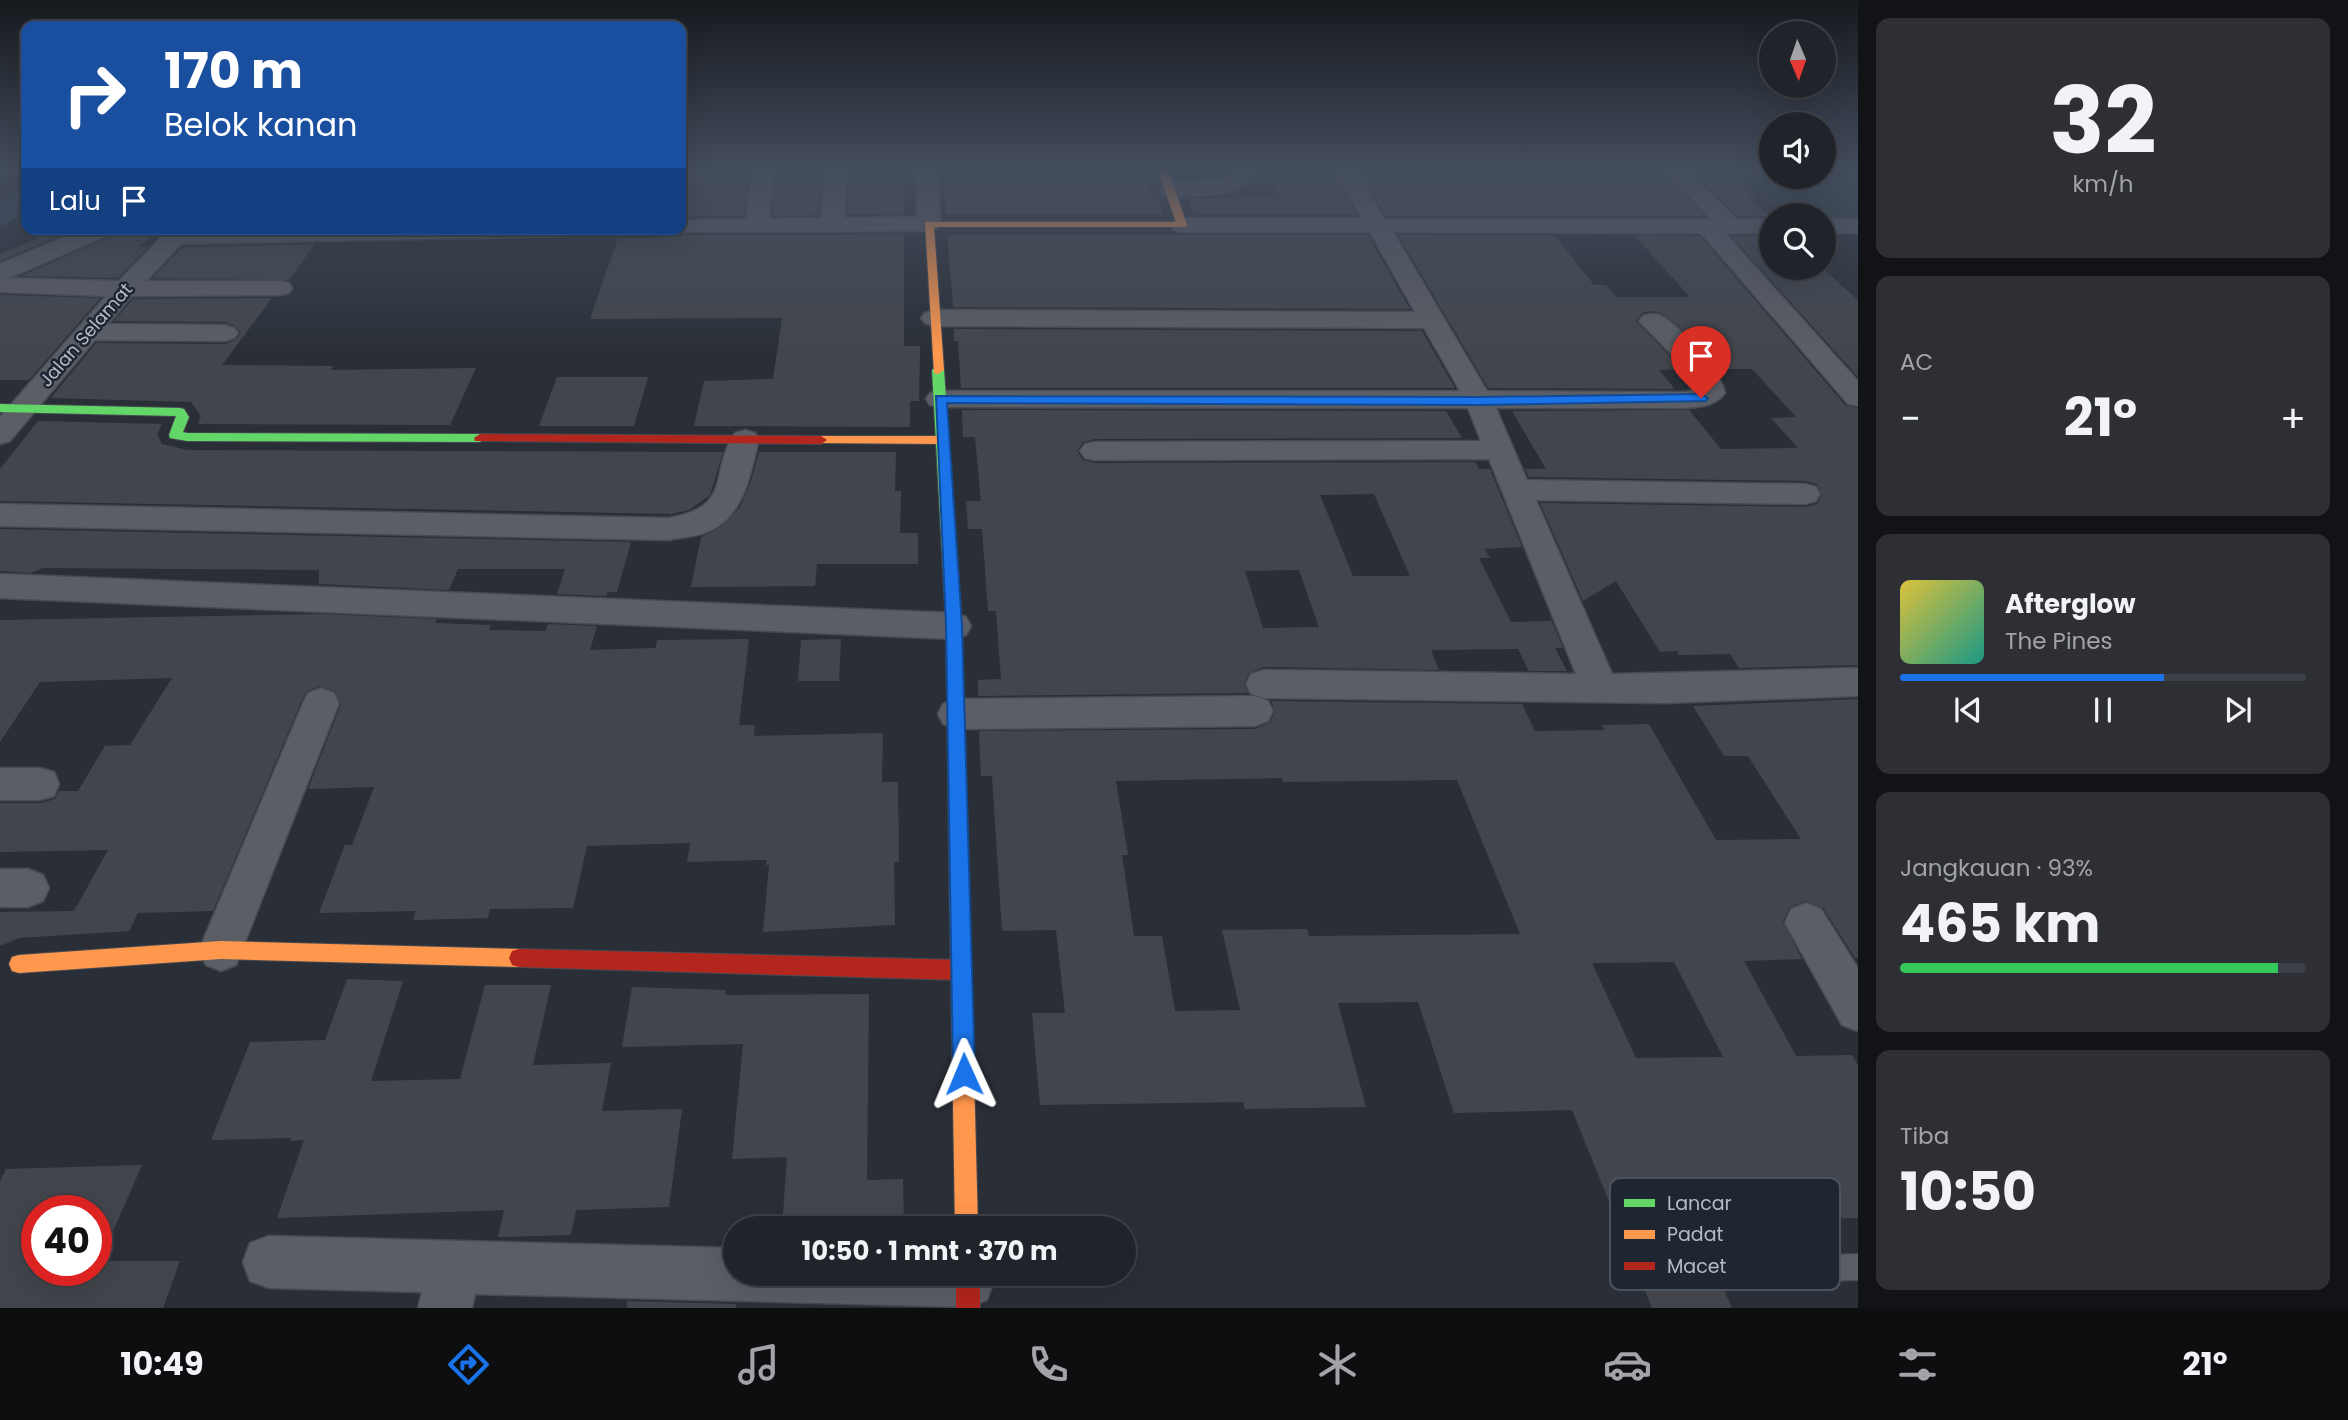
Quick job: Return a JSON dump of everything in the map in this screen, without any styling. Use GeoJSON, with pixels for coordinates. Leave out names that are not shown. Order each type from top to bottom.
{"type":"FeatureCollection","features":[{"type":"Feature","properties":{"kind":"street"},"geometry":{"type":"LineString","coordinates":[[929,231],[954,626],[967,1216]]}},
{"type":"Feature","properties":{"kind":"street"},"geometry":{"type":"LineString","coordinates":[[1381,231],[1479,401],[1600,689]]}},
{"type":"Feature","properties":{"kind":"street"},"geometry":{"type":"LineString","coordinates":[[1722,231],[1858,398]]}},
{"type":"Feature","properties":{"kind":"street"},"geometry":{"type":"LineString","coordinates":[[0,273],[89,235]]}},
{"type":"Feature","properties":{"kind":"street","name":"Jalan Selamat"},"geometry":{"type":"LineString","coordinates":[[0,435],[12,408],[88,332],[176,235]]}},
{"type":"Feature","properties":{"kind":"street"},"geometry":{"type":"LineString","coordinates":[[0,285],[125,289],[280,288]]}},
{"type":"Feature","properties":{"kind":"street"},"geometry":{"type":"LineString","coordinates":[[934,318],[1434,320]]}},
{"type":"Feature","properties":{"kind":"street"},"geometry":{"type":"LineString","coordinates":[[940,399],[1685,400],[1712,393],[1712,386],[1704,373],[1652,321]]}},
{"type":"Feature","properties":{"kind":"street"},"geometry":{"type":"LineString","coordinates":[[88,332],[225,333]]}},
{"type":"Feature","properties":{"kind":"street"},"geometry":{"type":"LineString","coordinates":[[12,408],[180,412],[183,417],[175,435],[187,437],[943,440]]}},
{"type":"Feature","properties":{"kind":"street"},"geometry":{"type":"LineString","coordinates":[[0,515],[668,529],[697,524],[718,510],[730,496],[744,439]]}},
{"type":"Feature","properties":{"kind":"street"},"geometry":{"type":"LineString","coordinates":[[1095,451],[1499,450]]}},
{"type":"Feature","properties":{"kind":"street"},"geometry":{"type":"LineString","coordinates":[[1517,491],[1805,494]]}},
{"type":"Feature","properties":{"kind":"street"},"geometry":{"type":"LineString","coordinates":[[0,586],[954,626]]}},
{"type":"Feature","properties":{"kind":"street"},"geometry":{"type":"LineString","coordinates":[[956,714],[1260,697],[1858,682]]}},
{"type":"Feature","properties":{"kind":"street"},"geometry":{"type":"LineString","coordinates":[[221,950],[321,703]]}},
{"type":"Feature","properties":{"kind":"street"},"geometry":{"type":"LineString","coordinates":[[0,784],[40,784]]}},
{"type":"Feature","properties":{"kind":"street"},"geometry":{"type":"LineString","coordinates":[[1805,923],[1858,1009]]}},
{"type":"Feature","properties":{"kind":"street"},"geometry":{"type":"LineString","coordinates":[[19,964],[221,950],[962,971]]}},
{"type":"Feature","properties":{"kind":"street"},"geometry":{"type":"LineString","coordinates":[[269,1262],[450,1288],[968,1288]]}},
{"type":"Feature","properties":{"kind":"lane"},"geometry":{"type":"LineString","coordinates":[[1840,1268],[1858,1267]]}},
{"type":"Feature","properties":{"kind":"building"},"geometry":{"type":"Polygon","coordinates":[[[904,234],[904,346],[920,346],[919,401],[910,401],[910,427],[694,426],[704,381],[773,379],[782,318],[590,319],[618,238],[904,234]]]}},
{"type":"Feature","properties":{"kind":"building"},"geometry":{"type":"Polygon","coordinates":[[[46,235],[62,235],[0,261],[0,254],[46,235]]]}},
{"type":"Feature","properties":{"kind":"building"},"geometry":{"type":"Polygon","coordinates":[[[152,235],[139,247],[148,247],[118,278],[21,276],[112,236],[152,235]]]}},
{"type":"Feature","properties":{"kind":"building"},"geometry":{"type":"Polygon","coordinates":[[[947,235],[1368,235],[1410,309],[953,307],[947,235]]]}},
{"type":"Feature","properties":{"kind":"building"},"geometry":{"type":"Polygon","coordinates":[[[1398,235],[1554,235],[1594,285],[1606,285],[1616,297],[1690,297],[1634,235],[1700,236],[1846,406],[1858,408],[1858,665],[1739,668],[1730,654],[1679,655],[1677,651],[1660,652],[1616,581],[1583,601],[1540,503],[1805,507],[1817,504],[1822,495],[1817,484],[1805,481],[1529,477],[1525,469],[1546,469],[1512,411],[1689,410],[1721,449],[1798,448],[1771,418],[1796,417],[1752,369],[1716,369],[1679,326],[1661,313],[1651,311],[1642,313],[1636,321],[1683,369],[1659,370],[1674,388],[1672,389],[1488,388],[1398,235]]]}},
{"type":"Feature","properties":{"kind":"building"},"geometry":{"type":"Polygon","coordinates":[[[1731,236],[1759,236],[1759,267],[1731,236]]]}},
{"type":"Feature","properties":{"kind":"building"},"geometry":{"type":"Polygon","coordinates":[[[315,244],[289,280],[152,278],[182,247],[315,244]]]}},
{"type":"Feature","properties":{"kind":"building"},"geometry":{"type":"Polygon","coordinates":[[[1771,280],[1836,280],[1858,300],[1858,377],[1771,280]]]}},
{"type":"Feature","properties":{"kind":"building"},"geometry":{"type":"Polygon","coordinates":[[[0,295],[100,298],[29,380],[0,380],[0,295]]]}},
{"type":"Feature","properties":{"kind":"building"},"geometry":{"type":"Polygon","coordinates":[[[272,298],[222,365],[333,366],[331,370],[476,368],[450,425],[198,424],[201,416],[191,402],[51,398],[96,343],[225,344],[235,340],[241,333],[235,326],[225,322],[114,321],[133,299],[272,298]]]}},
{"type":"Feature","properties":{"kind":"building"},"geometry":{"type":"Polygon","coordinates":[[[954,329],[1422,331],[1455,388],[961,388],[958,341],[954,341],[954,329]]]}},
{"type":"Feature","properties":{"kind":"building"},"geometry":{"type":"Polygon","coordinates":[[[557,377],[648,377],[634,426],[539,426],[557,377]]]}},
{"type":"Feature","properties":{"kind":"building"},"geometry":{"type":"Polygon","coordinates":[[[962,410],[1446,411],[1462,438],[1095,439],[1083,442],[1077,451],[1083,460],[1095,463],[1475,462],[1479,469],[1490,469],[1522,547],[1485,549],[1490,558],[1479,558],[1511,622],[1552,621],[1563,648],[1555,648],[1567,671],[1529,671],[1518,649],[1431,650],[1439,670],[1263,667],[1249,673],[1244,683],[1248,693],[978,696],[978,680],[1001,679],[996,611],[988,611],[982,529],[968,529],[966,501],[981,501],[975,437],[963,437],[962,410]],[[1374,494],[1320,495],[1353,576],[1410,576],[1374,494]],[[1299,570],[1245,571],[1263,628],[1319,627],[1299,570]]]}},
{"type":"Feature","properties":{"kind":"building"},"geometry":{"type":"Polygon","coordinates":[[[38,421],[162,424],[157,434],[162,444],[187,450],[723,452],[710,495],[689,510],[672,514],[0,501],[0,469],[38,421]]]}},
{"type":"Feature","properties":{"kind":"building"},"geometry":{"type":"Polygon","coordinates":[[[759,452],[896,452],[895,491],[901,491],[900,533],[918,533],[918,564],[817,564],[815,586],[691,587],[701,537],[721,527],[740,507],[759,452]]]}},
{"type":"Feature","properties":{"kind":"building"},"geometry":{"type":"Polygon","coordinates":[[[0,529],[631,542],[617,592],[608,592],[606,596],[557,594],[565,569],[458,569],[449,590],[319,584],[319,570],[43,568],[31,573],[0,571],[0,529]]]}},
{"type":"Feature","properties":{"kind":"building"},"geometry":{"type":"Polygon","coordinates":[[[320,614],[437,619],[435,623],[491,625],[489,630],[546,631],[548,624],[597,626],[590,650],[656,648],[657,640],[749,639],[739,725],[755,725],[754,736],[883,733],[882,782],[898,782],[899,862],[894,862],[895,925],[763,932],[769,865],[766,865],[767,860],[687,862],[690,843],[587,846],[573,908],[490,909],[488,918],[413,920],[416,911],[319,913],[345,845],[352,845],[374,787],[308,789],[341,704],[335,691],[320,686],[307,691],[301,702],[213,911],[138,913],[129,931],[19,938],[0,946],[0,912],[74,911],[108,850],[0,852],[0,803],[41,803],[55,799],[59,791],[78,791],[105,746],[130,745],[172,678],[40,682],[0,742],[0,620],[320,614]]]}},
{"type":"Feature","properties":{"kind":"building"},"geometry":{"type":"Polygon","coordinates":[[[841,639],[839,681],[798,681],[801,640],[841,639]]]}},
{"type":"Feature","properties":{"kind":"building"},"geometry":{"type":"Polygon","coordinates":[[[1858,699],[1858,958],[1855,958],[1823,908],[1805,901],[1790,907],[1783,922],[1802,959],[1744,961],[1796,1056],[1852,1055],[1858,1065],[1858,1218],[1840,1218],[1840,1178],[1610,1178],[1610,1204],[1572,1110],[1454,1113],[1418,1002],[1338,1003],[1366,1107],[1245,1109],[1243,1102],[1040,1105],[1032,1013],[1065,1013],[1056,930],[1002,931],[992,776],[981,776],[979,731],[1255,729],[1270,722],[1275,712],[1271,701],[1522,704],[1535,731],[1605,730],[1602,725],[1649,724],[1716,840],[1801,839],[1748,756],[1724,756],[1693,706],[1858,699]],[[1282,778],[1116,781],[1128,855],[1122,855],[1134,936],[1162,936],[1175,1011],[1240,1010],[1222,930],[1307,929],[1309,936],[1520,934],[1457,780],[1283,782],[1282,778]],[[1674,962],[1592,963],[1636,1058],[1723,1057],[1674,962]]]}},
{"type":"Feature","properties":{"kind":"building"},"geometry":{"type":"Polygon","coordinates":[[[347,979],[403,981],[371,1081],[460,1079],[485,985],[551,985],[533,1065],[611,1063],[602,1111],[682,1109],[669,1207],[576,1210],[571,1235],[498,1237],[504,1210],[277,1218],[304,1140],[211,1140],[250,1042],[325,1040],[347,979]]]}},
{"type":"Feature","properties":{"kind":"building"},"geometry":{"type":"Polygon","coordinates":[[[632,987],[726,990],[725,995],[869,994],[867,1180],[903,1179],[904,1216],[783,1216],[787,1157],[732,1159],[743,1044],[622,1047],[632,987]]]}},
{"type":"Feature","properties":{"kind":"building"},"geometry":{"type":"Polygon","coordinates":[[[142,1165],[112,1234],[112,1195],[21,1195],[21,1286],[112,1286],[112,1261],[180,1261],[163,1308],[0,1308],[0,1181],[6,1169],[142,1165]]]}},
{"type":"Feature","properties":{"kind":"building"},"geometry":{"type":"Polygon","coordinates":[[[1645,1290],[1724,1290],[1732,1308],[1652,1308],[1645,1290]]]}},
{"type":"Feature","properties":{"kind":"building"},"geometry":{"type":"Polygon","coordinates":[[[627,1301],[736,1304],[736,1308],[627,1308],[627,1301]]]}},
{"type":"Feature","properties":{"kind":"traffic: fast"},"geometry":{"type":"LineString","coordinates":[[938,370],[954,626],[960,918]]}},
{"type":"Feature","properties":{"kind":"traffic: fast"},"geometry":{"type":"LineString","coordinates":[[0,408],[180,412],[183,417],[175,435],[187,437],[480,438]]}},
{"type":"Feature","properties":{"kind":"traffic: slow"},"geometry":{"type":"LineString","coordinates":[[929,231],[938,370]]}},
{"type":"Feature","properties":{"kind":"traffic: slow"},"geometry":{"type":"LineString","coordinates":[[821,440],[942,440]]}},
{"type":"Feature","properties":{"kind":"traffic: slow"},"geometry":{"type":"LineString","coordinates":[[960,918],[967,1216]]}},
{"type":"Feature","properties":{"kind":"traffic: slow"},"geometry":{"type":"LineString","coordinates":[[19,964],[221,950],[519,958]]}},
{"type":"Feature","properties":{"kind":"traffic: jam"},"geometry":{"type":"LineString","coordinates":[[480,438],[821,440]]}},
{"type":"Feature","properties":{"kind":"traffic: jam"},"geometry":{"type":"LineString","coordinates":[[519,958],[962,970]]}},
{"type":"Feature","properties":{"kind":"traffic: jam"},"geometry":{"type":"LineString","coordinates":[[968,1286],[968,1308]]}},
{"type":"Feature","properties":{"kind":"route"},"geometry":{"type":"LineString","coordinates":[[964,1074],[954,626],[940,399],[1479,401],[1701,398]]}}]}
